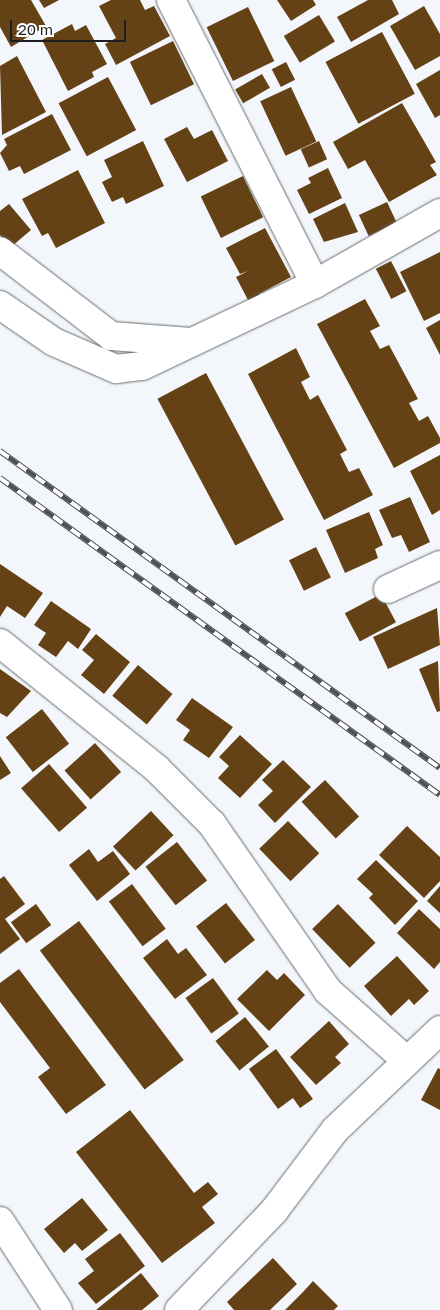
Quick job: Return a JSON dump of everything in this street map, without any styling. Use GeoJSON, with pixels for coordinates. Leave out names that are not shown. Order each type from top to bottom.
{"type":"FeatureCollection","features":[{"type":"Feature","properties":{"kind":"street"},"geometry":{"type":"LineString","coordinates":[[171,0],[315,284]]}},
{"type":"Feature","properties":{"kind":"street"},"geometry":{"type":"LineString","coordinates":[[0,305],[54,342],[116,369],[142,366],[198,342],[315,284],[440,213]]}},
{"type":"Feature","properties":{"kind":"street"},"geometry":{"type":"LineString","coordinates":[[0,252],[111,336],[198,342]]}},
{"type":"Feature","properties":{"kind":"street"},"geometry":{"type":"LineString","coordinates":[[388,589],[440,565]]}},
{"type":"Feature","properties":{"kind":"street"},"geometry":{"type":"LineString","coordinates":[[0,642],[157,769],[212,824],[328,991],[406,1060]]}},
{"type":"Feature","properties":{"kind":"street"},"geometry":{"type":"LineString","coordinates":[[180,1310],[274,1211],[335,1130],[406,1060],[440,1030]]}},
{"type":"Feature","properties":{"kind":"street"},"geometry":{"type":"LineString","coordinates":[[0,1221],[58,1310]]}},
{"type":"Feature","properties":{"kind":"building"},"geometry":{"type":"Polygon","coordinates":[[[0,0],[31,0],[46,26],[11,47],[0,27],[0,0]]]}},
{"type":"Feature","properties":{"kind":"building"},"geometry":{"type":"Polygon","coordinates":[[[39,0],[59,0],[44,8],[39,0]]]}},
{"type":"Feature","properties":{"kind":"building"},"geometry":{"type":"Polygon","coordinates":[[[111,0],[140,0],[145,10],[154,6],[170,36],[116,65],[105,44],[116,38],[99,6],[111,0]]]}},
{"type":"Feature","properties":{"kind":"building"},"geometry":{"type":"Polygon","coordinates":[[[277,0],[313,0],[316,5],[291,21],[277,0]]]}},
{"type":"Feature","properties":{"kind":"building"},"geometry":{"type":"Polygon","coordinates":[[[368,0],[392,0],[399,14],[351,42],[337,17],[368,0]]]}},
{"type":"Feature","properties":{"kind":"building"},"geometry":{"type":"Polygon","coordinates":[[[424,6],[440,34],[440,56],[415,70],[390,26],[424,6]]]}},
{"type":"Feature","properties":{"kind":"building"},"geometry":{"type":"Polygon","coordinates":[[[248,7],[274,61],[233,81],[207,27],[248,7]]]}},
{"type":"Feature","properties":{"kind":"building"},"geometry":{"type":"Polygon","coordinates":[[[319,15],[335,42],[300,63],[284,36],[319,15]]]}},
{"type":"Feature","properties":{"kind":"building"},"geometry":{"type":"Polygon","coordinates":[[[72,24],[75,31],[86,25],[107,64],[92,72],[94,77],[68,91],[42,40],[72,24]]]}},
{"type":"Feature","properties":{"kind":"building"},"geometry":{"type":"Polygon","coordinates":[[[382,32],[415,94],[358,124],[325,62],[382,32]]]}},
{"type":"Feature","properties":{"kind":"building"},"geometry":{"type":"Polygon","coordinates":[[[173,41],[194,84],[151,105],[130,62],[173,41]]]}},
{"type":"Feature","properties":{"kind":"building"},"geometry":{"type":"Polygon","coordinates":[[[17,56],[46,112],[2,135],[0,66],[17,56]]]}},
{"type":"Feature","properties":{"kind":"building"},"geometry":{"type":"Polygon","coordinates":[[[286,62],[295,80],[281,87],[272,69],[286,62]]]}},
{"type":"Feature","properties":{"kind":"building"},"geometry":{"type":"Polygon","coordinates":[[[440,70],[440,115],[435,118],[416,84],[440,70]]]}},
{"type":"Feature","properties":{"kind":"building"},"geometry":{"type":"Polygon","coordinates":[[[262,74],[270,88],[243,103],[235,90],[262,74]]]}},
{"type":"Feature","properties":{"kind":"building"},"geometry":{"type":"Polygon","coordinates":[[[108,77],[136,130],[87,156],[59,103],[108,77]]]}},
{"type":"Feature","properties":{"kind":"building"},"geometry":{"type":"Polygon","coordinates":[[[291,87],[316,141],[286,156],[260,101],[291,87]]]}},
{"type":"Feature","properties":{"kind":"building"},"geometry":{"type":"Polygon","coordinates":[[[402,103],[436,162],[430,165],[437,175],[389,202],[365,160],[348,169],[333,142],[402,103]]]}},
{"type":"Feature","properties":{"kind":"building"},"geometry":{"type":"Polygon","coordinates":[[[52,114],[71,150],[24,174],[20,166],[9,171],[0,153],[7,145],[4,139],[52,114]]]}},
{"type":"Feature","properties":{"kind":"building"},"geometry":{"type":"Polygon","coordinates":[[[187,127],[194,139],[212,130],[228,161],[187,182],[164,139],[187,127]]]}},
{"type":"Feature","properties":{"kind":"building"},"geometry":{"type":"Polygon","coordinates":[[[143,141],[164,186],[126,204],[123,197],[112,202],[102,182],[112,177],[104,160],[143,141]]]}},
{"type":"Feature","properties":{"kind":"building"},"geometry":{"type":"Polygon","coordinates":[[[319,141],[327,159],[309,167],[301,149],[319,141]]]}},
{"type":"Feature","properties":{"kind":"building"},"geometry":{"type":"Polygon","coordinates":[[[328,168],[342,198],[309,214],[297,190],[311,183],[308,178],[328,168]]]}},
{"type":"Feature","properties":{"kind":"building"},"geometry":{"type":"Polygon","coordinates":[[[78,170],[105,223],[56,248],[48,233],[42,236],[22,199],[78,170]]]}},
{"type":"Feature","properties":{"kind":"building"},"geometry":{"type":"Polygon","coordinates":[[[243,176],[263,217],[221,238],[201,197],[243,176]]]}},
{"type":"Feature","properties":{"kind":"building"},"geometry":{"type":"Polygon","coordinates":[[[387,202],[397,223],[369,236],[359,215],[387,202]]]}},
{"type":"Feature","properties":{"kind":"building"},"geometry":{"type":"Polygon","coordinates":[[[345,203],[358,232],[324,242],[313,219],[345,203]]]}},
{"type":"Feature","properties":{"kind":"building"},"geometry":{"type":"Polygon","coordinates":[[[9,204],[31,230],[11,247],[0,235],[0,211],[9,204]]]}},
{"type":"Feature","properties":{"kind":"building"},"geometry":{"type":"Polygon","coordinates":[[[265,228],[291,277],[259,294],[253,283],[260,296],[249,302],[236,277],[248,271],[240,274],[226,248],[265,228]]]}},
{"type":"Feature","properties":{"kind":"building"},"geometry":{"type":"Polygon","coordinates":[[[440,252],[440,313],[424,321],[400,272],[440,252]]]}},
{"type":"Feature","properties":{"kind":"building"},"geometry":{"type":"Polygon","coordinates":[[[391,261],[406,291],[391,299],[376,269],[391,261]]]}},
{"type":"Feature","properties":{"kind":"building"},"geometry":{"type":"Polygon","coordinates":[[[365,299],[380,326],[370,331],[380,349],[389,345],[418,399],[409,403],[419,421],[428,416],[440,438],[440,443],[394,468],[317,324],[365,299]]]}},
{"type":"Feature","properties":{"kind":"building"},"geometry":{"type":"Polygon","coordinates":[[[440,320],[440,355],[426,328],[440,320]]]}},
{"type":"Feature","properties":{"kind":"building"},"geometry":{"type":"Polygon","coordinates":[[[296,348],[310,377],[301,382],[310,400],[318,395],[347,450],[340,454],[349,472],[359,468],[373,495],[324,520],[248,374],[296,348]]]}},
{"type":"Feature","properties":{"kind":"building"},"geometry":{"type":"Polygon","coordinates":[[[206,373],[284,520],[235,545],[157,399],[206,373]]]}},
{"type":"Feature","properties":{"kind":"building"},"geometry":{"type":"Polygon","coordinates":[[[440,455],[440,510],[432,515],[410,471],[440,455]]]}},
{"type":"Feature","properties":{"kind":"building"},"geometry":{"type":"Polygon","coordinates":[[[410,497],[430,542],[409,552],[401,535],[392,538],[379,510],[410,497]]]}},
{"type":"Feature","properties":{"kind":"building"},"geometry":{"type":"Polygon","coordinates":[[[369,512],[383,545],[375,549],[378,558],[345,573],[326,530],[369,512]]]}},
{"type":"Feature","properties":{"kind":"building"},"geometry":{"type":"Polygon","coordinates":[[[316,547],[331,578],[304,591],[289,560],[316,547]]]}},
{"type":"Feature","properties":{"kind":"building"},"geometry":{"type":"Polygon","coordinates":[[[0,564],[43,593],[25,618],[7,606],[0,617],[0,564]]]}},
{"type":"Feature","properties":{"kind":"building"},"geometry":{"type":"Polygon","coordinates":[[[381,594],[396,622],[360,642],[345,613],[381,594]]]}},
{"type":"Feature","properties":{"kind":"building"},"geometry":{"type":"Polygon","coordinates":[[[51,601],[91,629],[78,649],[68,641],[56,657],[38,645],[46,633],[34,625],[51,601]]]}},
{"type":"Feature","properties":{"kind":"building"},"geometry":{"type":"Polygon","coordinates":[[[437,608],[440,645],[388,669],[373,637],[437,608]]]}},
{"type":"Feature","properties":{"kind":"building"},"geometry":{"type":"Polygon","coordinates":[[[96,634],[130,662],[104,694],[81,675],[94,660],[82,650],[96,634]]]}},
{"type":"Feature","properties":{"kind":"building"},"geometry":{"type":"Polygon","coordinates":[[[438,661],[440,711],[437,712],[419,669],[438,661]]]}},
{"type":"Feature","properties":{"kind":"building"},"geometry":{"type":"Polygon","coordinates":[[[138,665],[172,694],[147,725],[112,696],[138,665]]]}},
{"type":"Feature","properties":{"kind":"building"},"geometry":{"type":"Polygon","coordinates":[[[0,669],[31,691],[7,717],[0,713],[0,669]]]}},
{"type":"Feature","properties":{"kind":"building"},"geometry":{"type":"Polygon","coordinates":[[[192,698],[233,727],[209,758],[183,740],[190,730],[176,720],[192,698]]]}},
{"type":"Feature","properties":{"kind":"building"},"geometry":{"type":"Polygon","coordinates":[[[42,709],[69,744],[33,772],[6,737],[42,709]]]}},
{"type":"Feature","properties":{"kind":"building"},"geometry":{"type":"Polygon","coordinates":[[[240,735],[272,764],[240,798],[218,778],[229,766],[219,757],[240,735]]]}},
{"type":"Feature","properties":{"kind":"building"},"geometry":{"type":"Polygon","coordinates":[[[95,743],[121,772],[91,799],[65,770],[95,743]]]}},
{"type":"Feature","properties":{"kind":"building"},"geometry":{"type":"Polygon","coordinates":[[[0,756],[11,773],[0,780],[0,756]]]}},
{"type":"Feature","properties":{"kind":"building"},"geometry":{"type":"Polygon","coordinates":[[[283,760],[311,787],[275,823],[258,805],[273,791],[262,780],[283,760]]]}},
{"type":"Feature","properties":{"kind":"building"},"geometry":{"type":"Polygon","coordinates":[[[49,764],[87,808],[59,832],[21,788],[49,764]]]}},
{"type":"Feature","properties":{"kind":"building"},"geometry":{"type":"Polygon","coordinates":[[[325,780],[359,817],[336,838],[302,802],[325,780]]]}},
{"type":"Feature","properties":{"kind":"building"},"geometry":{"type":"Polygon","coordinates":[[[151,811],[174,835],[135,871],[113,846],[151,811]]]}},
{"type":"Feature","properties":{"kind":"building"},"geometry":{"type":"Polygon","coordinates":[[[288,821],[319,853],[290,881],[259,849],[288,821]]]}},
{"type":"Feature","properties":{"kind":"building"},"geometry":{"type":"Polygon","coordinates":[[[407,826],[440,857],[440,881],[424,898],[379,855],[407,826]]]}},
{"type":"Feature","properties":{"kind":"building"},"geometry":{"type":"Polygon","coordinates":[[[177,842],[207,881],[176,905],[145,867],[177,842]]]}},
{"type":"Feature","properties":{"kind":"building"},"geometry":{"type":"Polygon","coordinates":[[[89,849],[98,862],[113,851],[130,874],[97,901],[69,865],[89,849]]]}},
{"type":"Feature","properties":{"kind":"building"},"geometry":{"type":"Polygon","coordinates":[[[376,860],[418,901],[395,925],[369,898],[373,894],[357,879],[376,860]]]}},
{"type":"Feature","properties":{"kind":"building"},"geometry":{"type":"Polygon","coordinates":[[[4,876],[25,904],[5,919],[20,939],[0,954],[0,879],[4,876]]]}},
{"type":"Feature","properties":{"kind":"building"},"geometry":{"type":"Polygon","coordinates":[[[132,884],[166,929],[143,946],[109,901],[132,884]]]}},
{"type":"Feature","properties":{"kind":"building"},"geometry":{"type":"Polygon","coordinates":[[[440,886],[440,913],[427,901],[440,886]]]}},
{"type":"Feature","properties":{"kind":"building"},"geometry":{"type":"Polygon","coordinates":[[[226,903],[255,940],[225,963],[196,926],[226,903]]]}},
{"type":"Feature","properties":{"kind":"building"},"geometry":{"type":"Polygon","coordinates":[[[36,904],[51,925],[26,943],[11,922],[36,904]]]}},
{"type":"Feature","properties":{"kind":"building"},"geometry":{"type":"Polygon","coordinates":[[[338,904],[376,943],[350,968],[312,929],[338,904]]]}},
{"type":"Feature","properties":{"kind":"building"},"geometry":{"type":"Polygon","coordinates":[[[419,909],[440,929],[440,962],[434,969],[397,933],[419,909]]]}},
{"type":"Feature","properties":{"kind":"building"},"geometry":{"type":"Polygon","coordinates":[[[79,921],[184,1060],[145,1089],[40,950],[79,921]]]}},
{"type":"Feature","properties":{"kind":"building"},"geometry":{"type":"Polygon","coordinates":[[[167,939],[178,954],[186,948],[207,975],[175,999],[143,958],[167,939]]]}},
{"type":"Feature","properties":{"kind":"building"},"geometry":{"type":"Polygon","coordinates":[[[397,956],[429,991],[414,1005],[409,999],[391,1016],[364,986],[397,956]]]}},
{"type":"Feature","properties":{"kind":"building"},"geometry":{"type":"Polygon","coordinates":[[[19,969],[106,1085],[66,1114],[38,1077],[50,1068],[0,1002],[0,983],[19,969]]]}},
{"type":"Feature","properties":{"kind":"building"},"geometry":{"type":"Polygon","coordinates":[[[267,970],[277,980],[284,973],[305,995],[269,1031],[237,999],[267,970]]]}},
{"type":"Feature","properties":{"kind":"building"},"geometry":{"type":"Polygon","coordinates":[[[213,978],[239,1014],[211,1034],[185,998],[213,978]]]}},
{"type":"Feature","properties":{"kind":"building"},"geometry":{"type":"Polygon","coordinates":[[[245,1017],[269,1047],[239,1070],[215,1041],[245,1017]]]}},
{"type":"Feature","properties":{"kind":"building"},"geometry":{"type":"Polygon","coordinates":[[[329,1021],[349,1044],[335,1057],[341,1063],[316,1085],[290,1057],[329,1021]]]}},
{"type":"Feature","properties":{"kind":"building"},"geometry":{"type":"Polygon","coordinates":[[[276,1049],[313,1099],[300,1108],[293,1098],[278,1109],[249,1069],[276,1049]]]}},
{"type":"Feature","properties":{"kind":"building"},"geometry":{"type":"Polygon","coordinates":[[[438,1068],[440,1069],[440,1110],[421,1100],[438,1068]]]}},
{"type":"Feature","properties":{"kind":"building"},"geometry":{"type":"Polygon","coordinates":[[[130,1110],[194,1193],[208,1182],[218,1194],[202,1207],[215,1223],[162,1263],[76,1152],[130,1110]]]}},
{"type":"Feature","properties":{"kind":"building"},"geometry":{"type":"Polygon","coordinates":[[[82,1198],[108,1230],[82,1251],[75,1243],[64,1253],[44,1229],[82,1198]]]}},
{"type":"Feature","properties":{"kind":"building"},"geometry":{"type":"Polygon","coordinates":[[[120,1233],[145,1266],[96,1304],[78,1283],[94,1271],[85,1259],[120,1233]]]}},
{"type":"Feature","properties":{"kind":"building"},"geometry":{"type":"Polygon","coordinates":[[[273,1258],[297,1284],[270,1310],[234,1310],[227,1302],[273,1258]]]}},
{"type":"Feature","properties":{"kind":"building"},"geometry":{"type":"Polygon","coordinates":[[[141,1273],[159,1296],[142,1310],[96,1310],[141,1273]]]}},
{"type":"Feature","properties":{"kind":"building"},"geometry":{"type":"Polygon","coordinates":[[[313,1281],[338,1306],[334,1310],[285,1310],[313,1281]]]}},
{"type":"Feature","properties":{"kind":"railway"},"geometry":{"type":"LineString","coordinates":[[0,451],[440,768]]}},
{"type":"Feature","properties":{"kind":"railway"},"geometry":{"type":"LineString","coordinates":[[0,478],[440,795]]}}]}
